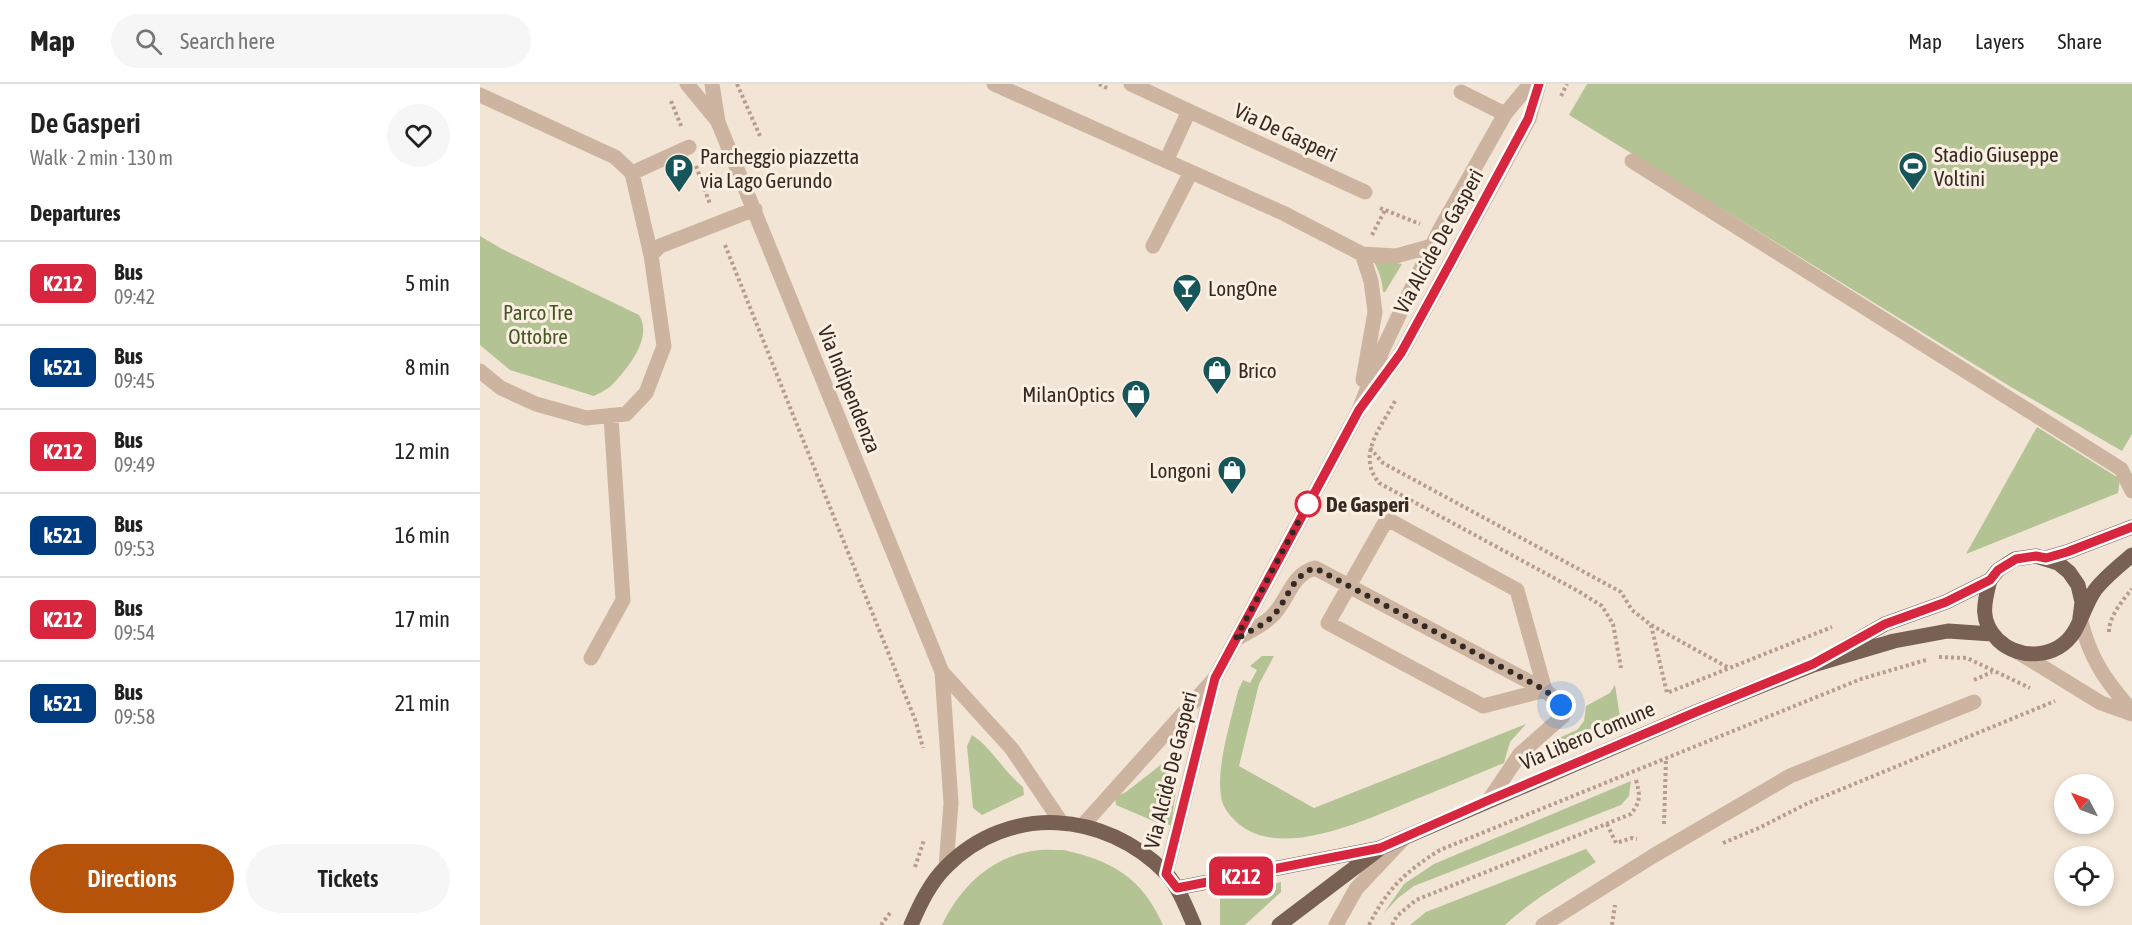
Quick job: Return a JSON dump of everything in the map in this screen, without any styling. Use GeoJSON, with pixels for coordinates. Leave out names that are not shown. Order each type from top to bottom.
{"type":"FeatureCollection","features":[{"type":"Feature","properties":{"kind":"main road","name":"Via Libero Comune"},"geometry":{"type":"LineString","coordinates":[[1813,664],[1885,624],[1946,602],[1990,580],[1998,570],[2016,559],[2036,556],[2046,558],[2132,527]]}},
{"type":"Feature","properties":{"kind":"main road"},"geometry":{"type":"LineString","coordinates":[[1990,580],[1983,603],[1985,619],[1992,634],[2004,645],[2018,652],[2033,655],[2049,652],[2063,644],[2074,633],[2095,591],[2132,555]]}},
{"type":"Feature","properties":{"kind":"main road"},"geometry":{"type":"LineString","coordinates":[[2046,558],[2058,563],[2069,572],[2078,585],[2082,602],[2080,618]]}},
{"type":"Feature","properties":{"kind":"main road","name":"Via Libero Comune"},"geometry":{"type":"LineString","coordinates":[[1177,888],[1380,848],[1813,664],[1894,641],[1948,631],[1992,634]]}},
{"type":"Feature","properties":{"kind":"main road"},"geometry":{"type":"LineString","coordinates":[[911,925],[924,896],[946,867],[979,841],[1019,826],[1061,822],[1083,825],[1129,843],[1166,874],[1177,888],[1194,925]]}},
{"type":"Feature","properties":{"kind":"main road","name":"Via Libero Comune"},"geometry":{"type":"LineString","coordinates":[[1280,925],[1380,848]]}},
{"type":"Feature","properties":{"kind":"street","name":"Via Indipendenza"},"geometry":{"type":"LineString","coordinates":[[687,84],[718,122]]}},
{"type":"Feature","properties":{"kind":"street","name":"Via Indipendenza"},"geometry":{"type":"LineString","coordinates":[[712,84],[718,122],[942,672],[951,803],[946,867]]}},
{"type":"Feature","properties":{"kind":"street"},"geometry":{"type":"LineString","coordinates":[[994,84],[1283,213],[1362,254],[1396,256],[1432,246]]}},
{"type":"Feature","properties":{"kind":"street","name":"Via De Gasperi"},"geometry":{"type":"LineString","coordinates":[[1131,84],[1365,192]]}},
{"type":"Feature","properties":{"kind":"street","name":"Via Alcide De Gasperi"},"geometry":{"type":"LineString","coordinates":[[1166,874],[1215,678],[1359,410],[1382,351],[1432,246],[1505,114],[1530,84]]}},
{"type":"Feature","properties":{"kind":"street","name":"Via Alcide De Gasperi"},"geometry":{"type":"LineString","coordinates":[[1359,410],[1401,353],[1528,119],[1539,84]]}},
{"type":"Feature","properties":{"kind":"street"},"geometry":{"type":"LineString","coordinates":[[1461,92],[1505,114]]}},
{"type":"Feature","properties":{"kind":"street"},"geometry":{"type":"LineString","coordinates":[[480,95],[615,157],[632,173],[651,255],[664,346],[646,393],[626,414],[611,417],[586,418],[537,404],[501,388],[480,371]]}},
{"type":"Feature","properties":{"kind":"street"},"geometry":{"type":"LineString","coordinates":[[1166,161],[1189,111]]}},
{"type":"Feature","properties":{"kind":"street"},"geometry":{"type":"LineString","coordinates":[[632,173],[689,147]]}},
{"type":"Feature","properties":{"kind":"street"},"geometry":{"type":"LineString","coordinates":[[1632,160],[2121,469],[2132,491]]}},
{"type":"Feature","properties":{"kind":"street"},"geometry":{"type":"LineString","coordinates":[[1153,246],[1191,172]]}},
{"type":"Feature","properties":{"kind":"street"},"geometry":{"type":"LineString","coordinates":[[651,255],[660,246],[755,209]]}},
{"type":"Feature","properties":{"kind":"street"},"geometry":{"type":"LineString","coordinates":[[1359,410],[1374,312],[1371,281],[1362,254]]}},
{"type":"Feature","properties":{"kind":"street"},"geometry":{"type":"LineString","coordinates":[[591,658],[623,600],[611,417]]}},
{"type":"Feature","properties":{"kind":"street"},"geometry":{"type":"LineString","coordinates":[[1387,519],[1517,590],[1545,690],[1483,706],[1328,623],[1387,519]]}},
{"type":"Feature","properties":{"kind":"street"},"geometry":{"type":"LineString","coordinates":[[1235,640],[1272,617],[1294,582],[1305,571],[1315,568],[1545,690],[1561,705],[1563,716],[1520,754],[1489,800]]}},
{"type":"Feature","properties":{"kind":"street"},"geometry":{"type":"LineString","coordinates":[[2080,618],[2086,642],[2106,681],[2132,713]]}},
{"type":"Feature","properties":{"kind":"street"},"geometry":{"type":"LineString","coordinates":[[2018,652],[2100,703],[2132,713]]}},
{"type":"Feature","properties":{"kind":"street","name":"Via Indipendenza"},"geometry":{"type":"LineString","coordinates":[[942,672],[1012,749],[1061,822]]}},
{"type":"Feature","properties":{"kind":"street","name":"Via Alcide De Gasperi"},"geometry":{"type":"LineString","coordinates":[[1083,825],[1215,678]]}},
{"type":"Feature","properties":{"kind":"street"},"geometry":{"type":"LineString","coordinates":[[1543,925],[1653,856],[1790,776],[1974,702]]}},
{"type":"Feature","properties":{"kind":"street"},"geometry":{"type":"LineString","coordinates":[[1336,925],[1356,889],[1402,839]]}},
{"type":"Feature","properties":{"kind":"path"},"geometry":{"type":"LineString","coordinates":[[737,84],[760,136]]}},
{"type":"Feature","properties":{"kind":"path"},"geometry":{"type":"LineString","coordinates":[[669,94],[717,224],[916,722],[924,752]]}},
{"type":"Feature","properties":{"kind":"path"},"geometry":{"type":"LineString","coordinates":[[1370,448],[1383,463],[1621,592],[1632,610],[1651,625],[1730,668],[1667,693],[1651,625]]}},
{"type":"Feature","properties":{"kind":"path"},"geometry":{"type":"LineString","coordinates":[[2098,666],[2110,653],[2109,627],[2119,604],[2132,589]]}},
{"type":"Feature","properties":{"kind":"path"},"geometry":{"type":"LineString","coordinates":[[1369,925],[1388,893],[1402,877],[1440,850],[1861,679],[1937,657],[1967,658],[2036,690]]}},
{"type":"Feature","properties":{"kind":"path"},"geometry":{"type":"LineString","coordinates":[[1718,846],[1808,803],[2057,700],[2046,695]]}},
{"type":"Feature","properties":{"kind":"path"},"geometry":{"type":"LineString","coordinates":[[1664,828],[1666,758]]}},
{"type":"Feature","properties":{"kind":"path"},"geometry":{"type":"LineString","coordinates":[[1392,925],[1397,916],[1416,900],[1631,814],[1638,806],[1641,796],[1636,780]]}},
{"type":"Feature","properties":{"kind":"path"},"geometry":{"type":"LineString","coordinates":[[1607,824],[1616,843],[1632,838]]}},
{"type":"Feature","properties":{"kind":"path"},"geometry":{"type":"LineString","coordinates":[[914,871],[927,832]]}},
{"type":"Feature","properties":{"kind":"path"},"geometry":{"type":"LineString","coordinates":[[1612,925],[1615,905],[1625,899]]}},
{"type":"Feature","properties":{"kind":"path"},"geometry":{"type":"LineString","coordinates":[[881,925],[893,908]]}},
{"type":"Feature","properties":{"kind":"green space","name":"Stadio Giuseppe Voltini"},"geometry":{"type":"Polygon","coordinates":[[[1587,84],[2132,84],[2132,434],[2122,451],[2011,387],[1569,115],[1587,84]]]}},
{"type":"Feature","properties":{"kind":"green space","name":"Parco Tre Ottobre"},"geometry":{"type":"Polygon","coordinates":[[[480,236],[502,249],[639,315],[643,324],[641,342],[626,369],[612,385],[594,396],[510,370],[480,345],[480,236]]]}},
{"type":"Feature","properties":{"kind":"green space"},"geometry":{"type":"Polygon","coordinates":[[[1372,259],[1402,264],[1385,292],[1383,292],[1380,275],[1372,259]]]}},
{"type":"Feature","properties":{"kind":"green space"},"geometry":{"type":"Polygon","coordinates":[[[2037,427],[2120,479],[2118,493],[1966,554],[2037,427]]]}},
{"type":"Feature","properties":{"kind":"green space"},"geometry":{"type":"Polygon","coordinates":[[[1262,656],[1274,656],[1259,684],[1239,766],[1314,808],[1526,724],[1510,742],[1504,763],[1478,774],[1351,825],[1327,832],[1303,837],[1280,838],[1259,835],[1240,825],[1226,810],[1220,792],[1220,778],[1224,748],[1238,691],[1243,680],[1250,683],[1257,670],[1250,666],[1262,656]]]}},
{"type":"Feature","properties":{"kind":"green space"},"geometry":{"type":"Polygon","coordinates":[[[1615,685],[1620,717],[1546,747],[1545,744],[1577,730],[1584,721],[1586,706],[1610,693],[1615,685]]]}},
{"type":"Feature","properties":{"kind":"green space"},"geometry":{"type":"Polygon","coordinates":[[[972,735],[986,746],[1023,787],[1024,795],[982,815],[973,808],[967,746],[972,735]]]}},
{"type":"Feature","properties":{"kind":"green space"},"geometry":{"type":"Polygon","coordinates":[[[1172,756],[1180,761],[1171,825],[1158,823],[1116,805],[1115,797],[1126,792],[1172,756]]]}},
{"type":"Feature","properties":{"kind":"green space"},"geometry":{"type":"Polygon","coordinates":[[[1631,781],[1629,796],[1621,805],[1414,886],[1398,898],[1383,914],[1404,884],[1434,864],[1631,781]]]}},
{"type":"Feature","properties":{"kind":"green space"},"geometry":{"type":"Polygon","coordinates":[[[1586,849],[1596,862],[1538,899],[1505,925],[1410,925],[1426,912],[1586,849]]]}},
{"type":"Feature","properties":{"kind":"green space"},"geometry":{"type":"Polygon","coordinates":[[[1036,850],[1064,850],[1097,860],[1124,874],[1146,895],[1163,925],[942,925],[949,911],[967,887],[1002,860],[1036,850]]]}},
{"type":"Feature","properties":{"kind":"green space"},"geometry":{"type":"Polygon","coordinates":[[[1281,882],[1281,892],[1245,925],[1220,925],[1220,891],[1244,892],[1281,882]]]}},
{"type":"Feature","properties":{"kind":"bus line","name":"K212"},"geometry":{"type":"LineString","coordinates":[[1539,84],[1528,119],[1453,258],[1401,353],[1359,410],[1215,678],[1166,874],[1177,888],[1380,848],[1813,664],[1885,624],[1946,602],[1990,580],[1998,570],[2016,559],[2036,556],[2046,558],[2132,527]]}},
{"type":"Feature","properties":{"kind":"place","name":"Stadio Giuseppe Voltini"},"geometry":{"type":"Point","coordinates":[1913,192]}},
{"type":"Feature","properties":{"kind":"place","name":"Parcheggio piazzetta via Lago Gerundo"},"geometry":{"type":"Point","coordinates":[679,194]}},
{"type":"Feature","properties":{"kind":"place","name":"LongOne"},"geometry":{"type":"Point","coordinates":[1187,314]}},
{"type":"Feature","properties":{"kind":"place","name":"Brico"},"geometry":{"type":"Point","coordinates":[1217,396]}},
{"type":"Feature","properties":{"kind":"place","name":"MilanOptics"},"geometry":{"type":"Point","coordinates":[1136,420]}},
{"type":"Feature","properties":{"kind":"place","name":"Longoni"},"geometry":{"type":"Point","coordinates":[1232,496]}},
{"type":"Feature","properties":{"kind":"place","name":"De Gasperi"},"geometry":{"type":"Point","coordinates":[1308,504]}},
{"type":"Feature","properties":{"kind":"route"},"geometry":{"type":"LineString","coordinates":[[1308,504],[1235,640],[1272,617],[1294,582],[1305,571],[1315,568],[1545,690],[1561,705]]}}]}
